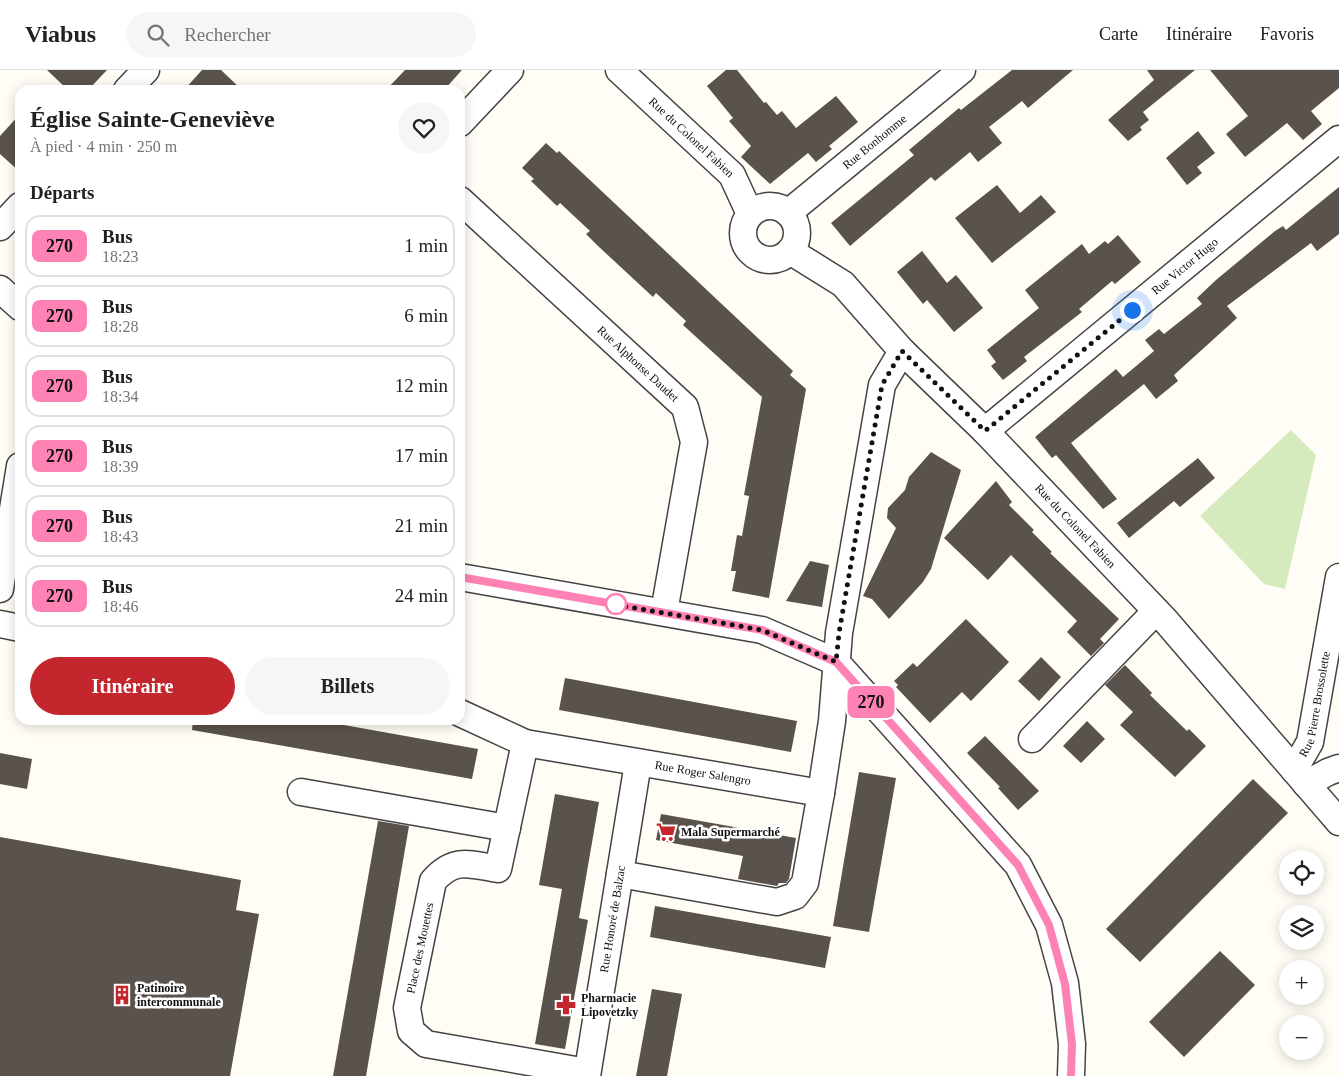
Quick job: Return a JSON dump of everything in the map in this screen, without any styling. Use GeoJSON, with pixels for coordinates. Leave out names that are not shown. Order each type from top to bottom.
{"type":"FeatureCollection","features":[{"type":"Feature","properties":{"kind":"street"},"geometry":{"type":"LineString","coordinates":[[132,85],[146,70]]}},
{"type":"Feature","properties":{"kind":"street"},"geometry":{"type":"LineString","coordinates":[[465,119],[510,70]]}},
{"type":"Feature","properties":{"kind":"street","name":"Rue du Colonel Fabien"},"geometry":{"type":"LineString","coordinates":[[619,70],[732,175],[750,214]]}},
{"type":"Feature","properties":{"kind":"street","name":"Rue Bonhomme"},"geometry":{"type":"LineString","coordinates":[[788,213],[962,70]]}},
{"type":"Feature","properties":{"kind":"street","name":"Rue Victor Hugo"},"geometry":{"type":"LineString","coordinates":[[985,431],[1339,139]]}},
{"type":"Feature","properties":{"kind":"street","name":"Rue Alphonse Daudet"},"geometry":{"type":"LineString","coordinates":[[465,205],[685,408],[694,442],[664,612]]}},
{"type":"Feature","properties":{"kind":"street"},"geometry":{"type":"LineString","coordinates":[[773,206],[788,213],[794,220],[796,236],[790,251],[774,259],[765,259],[750,251],[743,236],[746,221],[750,214],[757,209],[773,206]]}},
{"type":"Feature","properties":{"kind":"street"},"geometry":{"type":"LineString","coordinates":[[0,227],[15,211]]}},
{"type":"Feature","properties":{"kind":"street","name":"Rue du Colonel Fabien"},"geometry":{"type":"LineString","coordinates":[[790,251],[843,284],[902,351],[985,431],[1156,611],[1339,822]]}},
{"type":"Feature","properties":{"kind":"street"},"geometry":{"type":"LineString","coordinates":[[0,289],[15,303]]}},
{"type":"Feature","properties":{"kind":"street"},"geometry":{"type":"LineString","coordinates":[[620,874],[777,902],[795,896],[805,883],[832,721],[839,633],[882,385],[902,351]]}},
{"type":"Feature","properties":{"kind":"street"},"geometry":{"type":"LineString","coordinates":[[0,590],[13,472]]}},
{"type":"Feature","properties":{"kind":"street","name":"Rue Pierre Brossolette"},"geometry":{"type":"LineString","coordinates":[[1300,778],[1310,742],[1339,577]]}},
{"type":"Feature","properties":{"kind":"street"},"geometry":{"type":"LineString","coordinates":[[465,578],[762,630],[836,662],[1018,865],[1049,925],[1065,984],[1072,1044],[1070,1076]]}},
{"type":"Feature","properties":{"kind":"street"},"geometry":{"type":"LineString","coordinates":[[1032,739],[1156,611]]}},
{"type":"Feature","properties":{"kind":"street"},"geometry":{"type":"LineString","coordinates":[[0,624],[15,627]]}},
{"type":"Feature","properties":{"kind":"street","name":"Rue Roger Salengro"},"geometry":{"type":"LineString","coordinates":[[465,715],[525,743],[821,793]]}},
{"type":"Feature","properties":{"kind":"street","name":"Place des Mouettes"},"geometry":{"type":"LineString","coordinates":[[525,743],[498,869],[466,864],[445,868],[433,881],[407,1008],[411,1031],[426,1044],[587,1074]]}},
{"type":"Feature","properties":{"kind":"street","name":"Rue Honoré de Balzac"},"geometry":{"type":"LineString","coordinates":[[587,1074],[638,763]]}},
{"type":"Feature","properties":{"kind":"street"},"geometry":{"type":"LineString","coordinates":[[1300,778],[1339,768]]}},
{"type":"Feature","properties":{"kind":"street"},"geometry":{"type":"LineString","coordinates":[[301,792],[507,828]]}},
{"type":"Feature","properties":{"kind":"green space"},"geometry":{"type":"Polygon","coordinates":[[[1291,430],[1316,455],[1285,589],[1264,584],[1200,516],[1291,430]]]}},
{"type":"Feature","properties":{"kind":"building"},"geometry":{"type":"Polygon","coordinates":[[[47,70],[107,70],[93,85],[63,85],[47,70]]]}},
{"type":"Feature","properties":{"kind":"building"},"geometry":{"type":"Polygon","coordinates":[[[202,70],[221,70],[237,85],[188,85],[202,70]]]}},
{"type":"Feature","properties":{"kind":"building"},"geometry":{"type":"Polygon","coordinates":[[[405,70],[462,70],[448,85],[391,85],[405,70]]]}},
{"type":"Feature","properties":{"kind":"building"},"geometry":{"type":"Polygon","coordinates":[[[726,70],[737,70],[764,103],[766,102],[777,115],[782,111],[796,128],[836,96],[858,122],[829,146],[832,149],[816,162],[808,153],[770,184],[741,157],[751,146],[729,121],[733,118],[707,86],[726,70]]]}},
{"type":"Feature","properties":{"kind":"building"},"geometry":{"type":"Polygon","coordinates":[[[1012,70],[1073,70],[1028,108],[1022,101],[989,127],[1002,143],[978,162],[970,152],[935,181],[931,177],[850,246],[831,223],[914,155],[909,150],[959,108],[961,110],[1012,70]]]}},
{"type":"Feature","properties":{"kind":"building"},"geometry":{"type":"Polygon","coordinates":[[[1147,70],[1195,70],[1143,112],[1149,120],[1140,127],[1142,130],[1128,141],[1108,120],[1154,80],[1147,70]]]}},
{"type":"Feature","properties":{"kind":"building"},"geometry":{"type":"Polygon","coordinates":[[[1210,70],[1339,70],[1339,88],[1311,111],[1322,124],[1303,140],[1287,123],[1245,157],[1226,134],[1248,116],[1210,70]]]}},
{"type":"Feature","properties":{"kind":"building"},"geometry":{"type":"Polygon","coordinates":[[[15,120],[15,168],[0,154],[0,136],[15,120]]]}},
{"type":"Feature","properties":{"kind":"building"},"geometry":{"type":"Polygon","coordinates":[[[1198,131],[1215,153],[1197,167],[1202,173],[1187,185],[1166,158],[1198,131]]]}},
{"type":"Feature","properties":{"kind":"building"},"geometry":{"type":"Polygon","coordinates":[[[546,143],[557,153],[559,151],[793,371],[790,375],[806,389],[769,598],[732,591],[736,571],[731,571],[737,535],[742,536],[749,496],[744,495],[762,397],[683,325],[686,321],[656,293],[653,297],[598,246],[586,234],[590,231],[560,203],[557,206],[531,181],[534,179],[522,168],[546,143]]]}},
{"type":"Feature","properties":{"kind":"building"},"geometry":{"type":"Polygon","coordinates":[[[997,185],[1020,213],[1041,195],[1056,212],[992,263],[955,218],[997,185]]]}},
{"type":"Feature","properties":{"kind":"building"},"geometry":{"type":"Polygon","coordinates":[[[1339,187],[1339,234],[1317,251],[1311,243],[1227,306],[1237,318],[1174,375],[1178,381],[1156,399],[1144,384],[1071,443],[1117,499],[1103,509],[1056,455],[1052,458],[1035,437],[1116,369],[1123,377],[1154,351],[1145,340],[1159,329],[1164,334],[1202,304],[1197,298],[1216,280],[1275,231],[1283,226],[1286,230],[1339,187]]]}},
{"type":"Feature","properties":{"kind":"building"},"geometry":{"type":"Polygon","coordinates":[[[1118,235],[1141,262],[1115,284],[1112,281],[1079,309],[1082,312],[1024,357],[1027,361],[1003,380],[991,366],[996,362],[987,350],[1039,308],[1025,290],[1082,244],[1089,254],[1105,241],[1108,244],[1118,235]]]}},
{"type":"Feature","properties":{"kind":"building"},"geometry":{"type":"Polygon","coordinates":[[[922,251],[947,283],[956,275],[983,308],[954,332],[927,300],[923,304],[897,272],[922,251]]]}},
{"type":"Feature","properties":{"kind":"building"},"geometry":{"type":"Polygon","coordinates":[[[931,452],[961,470],[931,569],[923,582],[889,619],[872,599],[863,596],[896,528],[887,518],[888,508],[905,490],[909,477],[931,452]]]}},
{"type":"Feature","properties":{"kind":"building"},"geometry":{"type":"Polygon","coordinates":[[[1198,458],[1215,478],[1180,507],[1174,501],[1129,538],[1117,523],[1198,458]]]}},
{"type":"Feature","properties":{"kind":"building"},"geometry":{"type":"Polygon","coordinates":[[[996,481],[1012,502],[1009,505],[1034,530],[1032,532],[1052,552],[1050,553],[1119,619],[1100,639],[1104,643],[1091,656],[1067,632],[1077,621],[1011,555],[988,580],[944,538],[996,481]]]}},
{"type":"Feature","properties":{"kind":"building"},"geometry":{"type":"Polygon","coordinates":[[[810,561],[829,565],[822,607],[786,601],[810,561]]]}},
{"type":"Feature","properties":{"kind":"building"},"geometry":{"type":"Polygon","coordinates":[[[966,619],[1009,662],[971,701],[962,692],[930,723],[896,687],[898,685],[894,681],[913,663],[917,667],[966,619]]]}},
{"type":"Feature","properties":{"kind":"building"},"geometry":{"type":"Polygon","coordinates":[[[1041,657],[1061,677],[1039,701],[1018,681],[1041,657]]]}},
{"type":"Feature","properties":{"kind":"building"},"geometry":{"type":"Polygon","coordinates":[[[1125,665],[1152,693],[1150,695],[1187,731],[1189,729],[1206,746],[1175,777],[1120,725],[1133,712],[1105,685],[1125,665]]]}},
{"type":"Feature","properties":{"kind":"building"},"geometry":{"type":"Polygon","coordinates":[[[565,678],[797,721],[791,752],[559,710],[565,678]]]}},
{"type":"Feature","properties":{"kind":"building"},"geometry":{"type":"Polygon","coordinates":[[[1087,721],[1105,739],[1081,763],[1063,746],[1087,721]]]}},
{"type":"Feature","properties":{"kind":"building"},"geometry":{"type":"Polygon","coordinates":[[[192,725],[344,725],[478,749],[472,779],[192,730],[192,725]]]}},
{"type":"Feature","properties":{"kind":"building"},"geometry":{"type":"Polygon","coordinates":[[[985,736],[1039,791],[1018,810],[998,788],[1000,787],[967,753],[985,736]]]}},
{"type":"Feature","properties":{"kind":"building"},"geometry":{"type":"Polygon","coordinates":[[[0,753],[32,759],[27,789],[0,784],[0,753]]]}},
{"type":"Feature","properties":{"kind":"building"},"geometry":{"type":"Polygon","coordinates":[[[859,772],[896,778],[869,932],[833,926],[859,772]]]}},
{"type":"Feature","properties":{"kind":"building"},"geometry":{"type":"Polygon","coordinates":[[[1253,779],[1288,813],[1140,962],[1106,929],[1253,779]]]}},
{"type":"Feature","properties":{"kind":"building"},"geometry":{"type":"Polygon","coordinates":[[[555,794],[599,802],[579,918],[588,920],[565,1049],[535,1044],[562,889],[539,885],[555,794]]]}},
{"type":"Feature","properties":{"kind":"building"},"geometry":{"type":"Polygon","coordinates":[[[661,814],[796,838],[789,879],[786,883],[779,883],[777,886],[738,879],[743,856],[656,840],[661,814]]]}},
{"type":"Feature","properties":{"kind":"building"},"geometry":{"type":"Polygon","coordinates":[[[378,821],[409,826],[366,1076],[333,1076],[378,821]]]}},
{"type":"Feature","properties":{"kind":"building","name":"Patinoire intercommunale"},"geometry":{"type":"Polygon","coordinates":[[[0,837],[241,880],[236,910],[259,914],[230,1076],[0,1076],[0,837]]]}},
{"type":"Feature","properties":{"kind":"building"},"geometry":{"type":"Polygon","coordinates":[[[655,906],[831,937],[825,968],[650,937],[655,906]]]}},
{"type":"Feature","properties":{"kind":"building"},"geometry":{"type":"Polygon","coordinates":[[[1220,951],[1255,985],[1184,1057],[1149,1022],[1220,951]]]}},
{"type":"Feature","properties":{"kind":"building"},"geometry":{"type":"Polygon","coordinates":[[[652,989],[682,994],[667,1076],[636,1076],[652,989]]]}},
{"type":"Feature","properties":{"kind":"bus line","name":"270"},"geometry":{"type":"LineString","coordinates":[[465,578],[762,630],[836,662],[902,738],[1018,865],[1049,925],[1065,984],[1072,1044],[1071,1076]]}},
{"type":"Feature","properties":{"kind":"place","name":"Mala Supermarché"},"geometry":{"type":"Point","coordinates":[666,832]}},
{"type":"Feature","properties":{"kind":"place","name":"Patinoire intercommunale"},"geometry":{"type":"Point","coordinates":[122,995]}},
{"type":"Feature","properties":{"kind":"place","name":"Pharmacie Lipovetzky"},"geometry":{"type":"Point","coordinates":[566,1005]}},
{"type":"Feature","properties":{"kind":"route"},"geometry":{"type":"LineString","coordinates":[[616,604],[612,604],[762,630],[836,662],[839,633],[882,385],[902,351],[985,431],[1132,310]]}}]}
